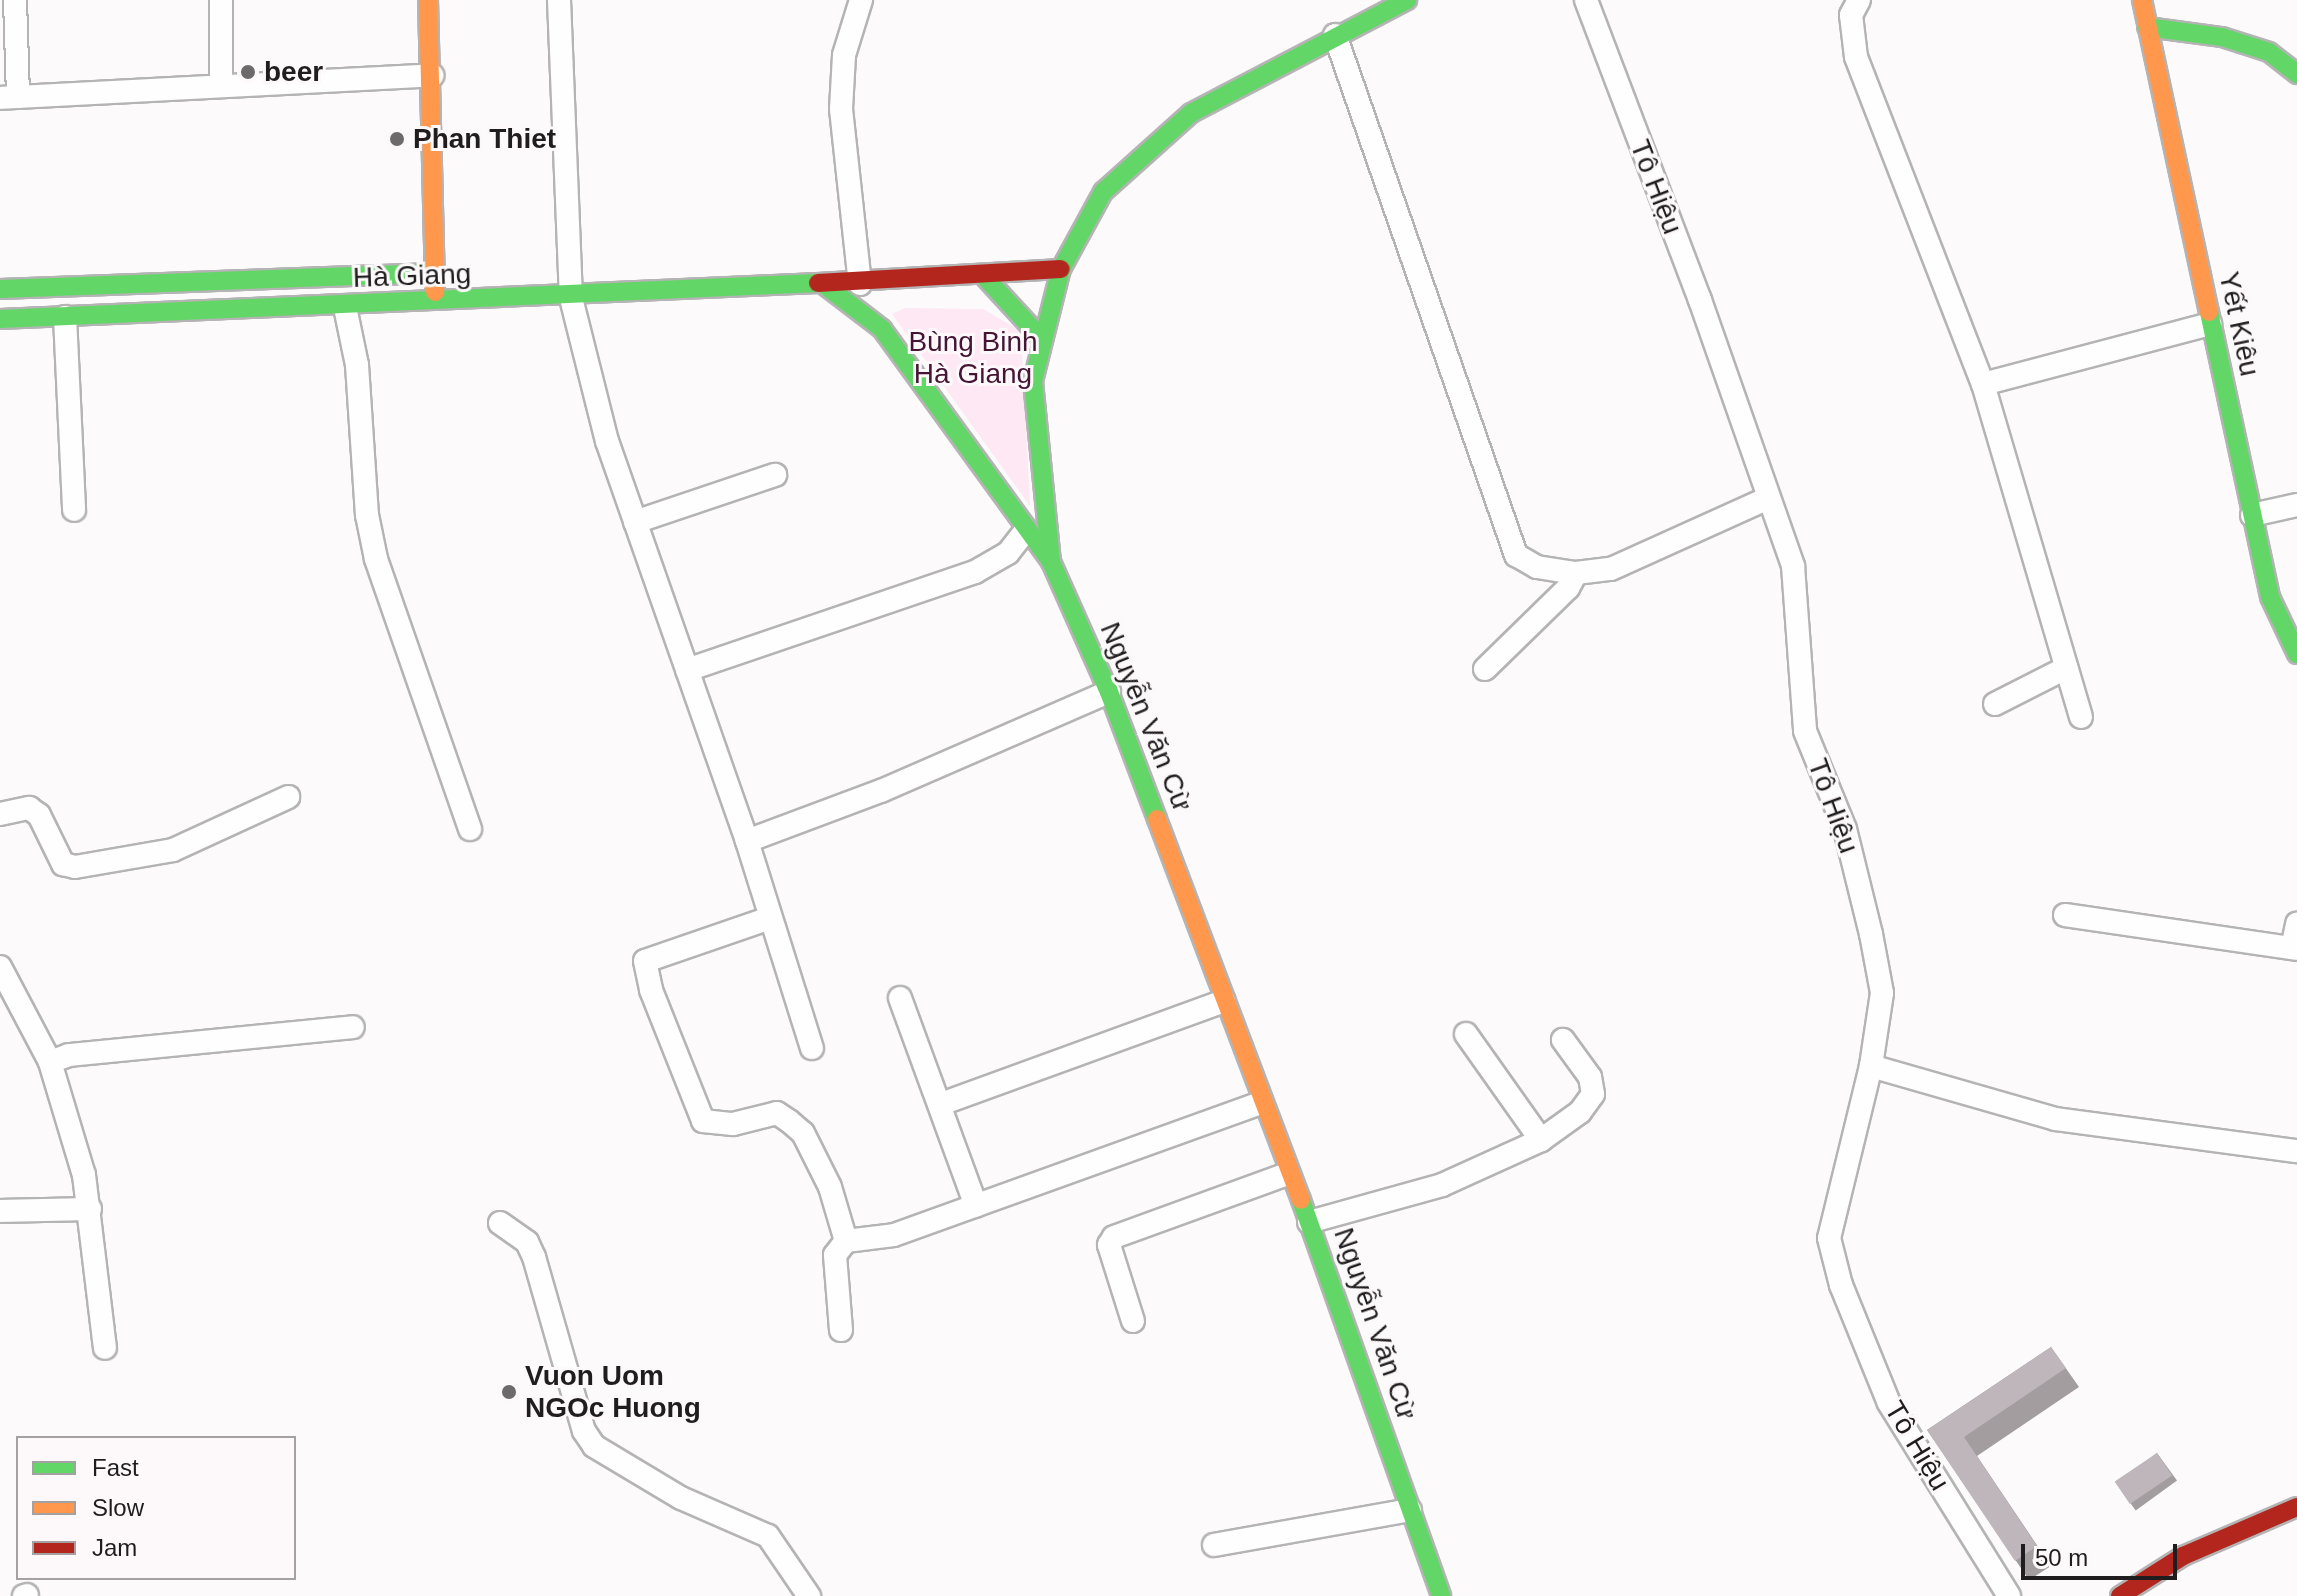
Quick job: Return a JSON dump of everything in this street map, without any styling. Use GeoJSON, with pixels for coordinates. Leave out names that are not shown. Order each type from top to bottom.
{"type":"FeatureCollection","features":[{"type":"Feature","properties":{"kind":"main road"},"geometry":{"type":"LineString","coordinates":[[428,0],[435,303]]}},
{"type":"Feature","properties":{"kind":"main road","name":"Nguyễn Văn Cừ"},"geometry":{"type":"LineString","coordinates":[[1407,0],[1191,113],[1103,192],[1061,269],[1040,337],[1033,381],[1051,562],[1109,692],[1287,1174],[1309,1222],[1441,1596]]}},
{"type":"Feature","properties":{"kind":"main road","name":"Yết Kiêu"},"geometry":{"type":"LineString","coordinates":[[2142,0],[2270,597],[2297,654]]}},
{"type":"Feature","properties":{"kind":"main road"},"geometry":{"type":"LineString","coordinates":[[2147,27],[2222,37],[2269,52],[2297,74]]}},
{"type":"Feature","properties":{"kind":"main road","name":"Hà Giang"},"geometry":{"type":"LineString","coordinates":[[0,319],[826,286],[1061,269]]}},
{"type":"Feature","properties":{"kind":"main road","name":"Hà Giang"},"geometry":{"type":"LineString","coordinates":[[0,289],[435,273]]}},
{"type":"Feature","properties":{"kind":"main road"},"geometry":{"type":"LineString","coordinates":[[983,275],[1040,337]]}},
{"type":"Feature","properties":{"kind":"main road"},"geometry":{"type":"LineString","coordinates":[[826,286],[882,329],[899,349],[1025,531],[1051,562]]}},
{"type":"Feature","properties":{"kind":"main road"},"geometry":{"type":"LineString","coordinates":[[2120,1596],[2183,1556],[2297,1507]]}},
{"type":"Feature","properties":{"kind":"street"},"geometry":{"type":"LineString","coordinates":[[15,0],[9,98],[432,75]]}},
{"type":"Feature","properties":{"kind":"street"},"geometry":{"type":"LineString","coordinates":[[221,0],[221,86]]}},
{"type":"Feature","properties":{"kind":"street"},"geometry":{"type":"LineString","coordinates":[[559,0],[571,298],[607,441],[747,841],[812,1048]]}},
{"type":"Feature","properties":{"kind":"street"},"geometry":{"type":"LineString","coordinates":[[860,284],[841,109],[844,55],[861,0]]}},
{"type":"Feature","properties":{"kind":"street","name":"Tô Hiệu"},"geometry":{"type":"LineString","coordinates":[[1586,0],[1700,300],[1793,566],[1805,731],[1845,829],[1882,993],[1871,1066],[1829,1238],[1841,1285],[1889,1403],[2009,1596]]}},
{"type":"Feature","properties":{"kind":"street"},"geometry":{"type":"LineString","coordinates":[[1859,0],[1851,15],[1856,57],[1983,384],[2081,717]]}},
{"type":"Feature","properties":{"kind":"street"},"geometry":{"type":"LineString","coordinates":[[1335,35],[1510,548],[1525,562],[1576,573],[1611,569],[1768,498]]}},
{"type":"Feature","properties":{"kind":"street"},"geometry":{"type":"LineString","coordinates":[[345,307],[357,365],[367,515],[376,559],[470,829]]}},
{"type":"Feature","properties":{"kind":"street"},"geometry":{"type":"LineString","coordinates":[[65,317],[74,510]]}},
{"type":"Feature","properties":{"kind":"street"},"geometry":{"type":"LineString","coordinates":[[1983,384],[2210,324]]}},
{"type":"Feature","properties":{"kind":"street"},"geometry":{"type":"LineString","coordinates":[[635,522],[775,475]]}},
{"type":"Feature","properties":{"kind":"street"},"geometry":{"type":"LineString","coordinates":[[2252,515],[2297,505]]}},
{"type":"Feature","properties":{"kind":"street"},"geometry":{"type":"LineString","coordinates":[[687,670],[975,572],[1008,553],[1025,531]]}},
{"type":"Feature","properties":{"kind":"street"},"geometry":{"type":"LineString","coordinates":[[1485,669],[1568,588],[1576,573]]}},
{"type":"Feature","properties":{"kind":"street"},"geometry":{"type":"LineString","coordinates":[[1995,704],[2066,668]]}},
{"type":"Feature","properties":{"kind":"street"},"geometry":{"type":"LineString","coordinates":[[747,841],[893,786],[1109,692]]}},
{"type":"Feature","properties":{"kind":"street"},"geometry":{"type":"LineString","coordinates":[[0,814],[29,808],[39,815],[63,864],[75,867],[173,850],[288,797]]}},
{"type":"Feature","properties":{"kind":"street"},"geometry":{"type":"LineString","coordinates":[[2065,915],[2294,949],[2297,924]]}},
{"type":"Feature","properties":{"kind":"street"},"geometry":{"type":"LineString","coordinates":[[770,918],[645,961],[651,990],[703,1121],[733,1124],[777,1113],[789,1121],[803,1133],[830,1187],[846,1241]]}},
{"type":"Feature","properties":{"kind":"street"},"geometry":{"type":"LineString","coordinates":[[0,967],[50,1062],[90,1209],[105,1348]]}},
{"type":"Feature","properties":{"kind":"street"},"geometry":{"type":"LineString","coordinates":[[900,998],[976,1206]]}},
{"type":"Feature","properties":{"kind":"street"},"geometry":{"type":"LineString","coordinates":[[941,1104],[1224,1001]]}},
{"type":"Feature","properties":{"kind":"street"},"geometry":{"type":"LineString","coordinates":[[50,1062],[69,1055],[353,1027]]}},
{"type":"Feature","properties":{"kind":"street"},"geometry":{"type":"LineString","coordinates":[[1466,1034],[1541,1140]]}},
{"type":"Feature","properties":{"kind":"street"},"geometry":{"type":"LineString","coordinates":[[1309,1222],[1442,1185],[1541,1140],[1580,1112],[1593,1094],[1590,1077],[1563,1040]]}},
{"type":"Feature","properties":{"kind":"street"},"geometry":{"type":"LineString","coordinates":[[1871,1066],[2056,1119],[2297,1151]]}},
{"type":"Feature","properties":{"kind":"street"},"geometry":{"type":"LineString","coordinates":[[841,1330],[835,1255],[846,1241],[894,1235],[1261,1103]]}},
{"type":"Feature","properties":{"kind":"street"},"geometry":{"type":"LineString","coordinates":[[1133,1321],[1109,1245],[1114,1237],[1287,1174]]}},
{"type":"Feature","properties":{"kind":"street"},"geometry":{"type":"LineString","coordinates":[[0,1211],[90,1209]]}},
{"type":"Feature","properties":{"kind":"street"},"geometry":{"type":"LineString","coordinates":[[500,1223],[527,1242],[534,1257],[584,1431],[594,1446],[681,1498],[768,1536],[809,1596]]}},
{"type":"Feature","properties":{"kind":"street"},"geometry":{"type":"LineString","coordinates":[[1214,1545],[1410,1510]]}},
{"type":"Feature","properties":{"kind":"green space","name":"Bùng Binh Hà Giang"},"geometry":{"type":"Polygon","coordinates":[[[905,308],[983,309],[1021,331],[1030,506],[892,314],[905,308]]]}},
{"type":"Feature","properties":{"kind":"building"},"geometry":{"type":"Polygon","coordinates":[[[2051,1347],[2066,1368],[1964,1437],[2037,1546],[2015,1561],[1927,1430],[2051,1347]]]}},
{"type":"Feature","properties":{"kind":"building"},"geometry":{"type":"Polygon","coordinates":[[[2157,1453],[2172,1475],[2130,1504],[2115,1482],[2157,1453]]]}},
{"type":"Feature","properties":{"kind":"traffic: fast"},"geometry":{"type":"LineString","coordinates":[[1157,819],[1109,692],[1051,562],[1033,381],[1061,269],[1103,192],[1191,113],[1407,0]]}},
{"type":"Feature","properties":{"kind":"traffic: fast"},"geometry":{"type":"LineString","coordinates":[[2147,27],[2222,37],[2269,52],[2297,74]]}},
{"type":"Feature","properties":{"kind":"traffic: fast"},"geometry":{"type":"LineString","coordinates":[[0,289],[435,273]]}},
{"type":"Feature","properties":{"kind":"traffic: fast"},"geometry":{"type":"LineString","coordinates":[[983,275],[1040,337]]}},
{"type":"Feature","properties":{"kind":"traffic: fast"},"geometry":{"type":"LineString","coordinates":[[0,319],[818,283]]}},
{"type":"Feature","properties":{"kind":"traffic: fast"},"geometry":{"type":"LineString","coordinates":[[826,286],[882,329],[1051,562]]}},
{"type":"Feature","properties":{"kind":"traffic: fast"},"geometry":{"type":"LineString","coordinates":[[2209,312],[2270,597],[2297,654]]}},
{"type":"Feature","properties":{"kind":"traffic: fast"},"geometry":{"type":"LineString","coordinates":[[1301,1200],[1441,1596]]}},
{"type":"Feature","properties":{"kind":"traffic: slow"},"geometry":{"type":"LineString","coordinates":[[428,0],[435,292]]}},
{"type":"Feature","properties":{"kind":"traffic: slow"},"geometry":{"type":"LineString","coordinates":[[2142,0],[2209,312]]}},
{"type":"Feature","properties":{"kind":"traffic: slow"},"geometry":{"type":"LineString","coordinates":[[1157,819],[1301,1200]]}},
{"type":"Feature","properties":{"kind":"traffic: jam"},"geometry":{"type":"LineString","coordinates":[[818,283],[1061,269]]}},
{"type":"Feature","properties":{"kind":"traffic: jam"},"geometry":{"type":"LineString","coordinates":[[2120,1596],[2183,1556],[2297,1507]]}},
{"type":"Feature","properties":{"kind":"place","name":"beer"},"geometry":{"type":"Point","coordinates":[248,72]}},
{"type":"Feature","properties":{"kind":"place","name":"Phan Thiet"},"geometry":{"type":"Point","coordinates":[397,139]}},
{"type":"Feature","properties":{"kind":"place","name":"Vuon Uom NGOc Huong"},"geometry":{"type":"Point","coordinates":[509,1392]}}]}
